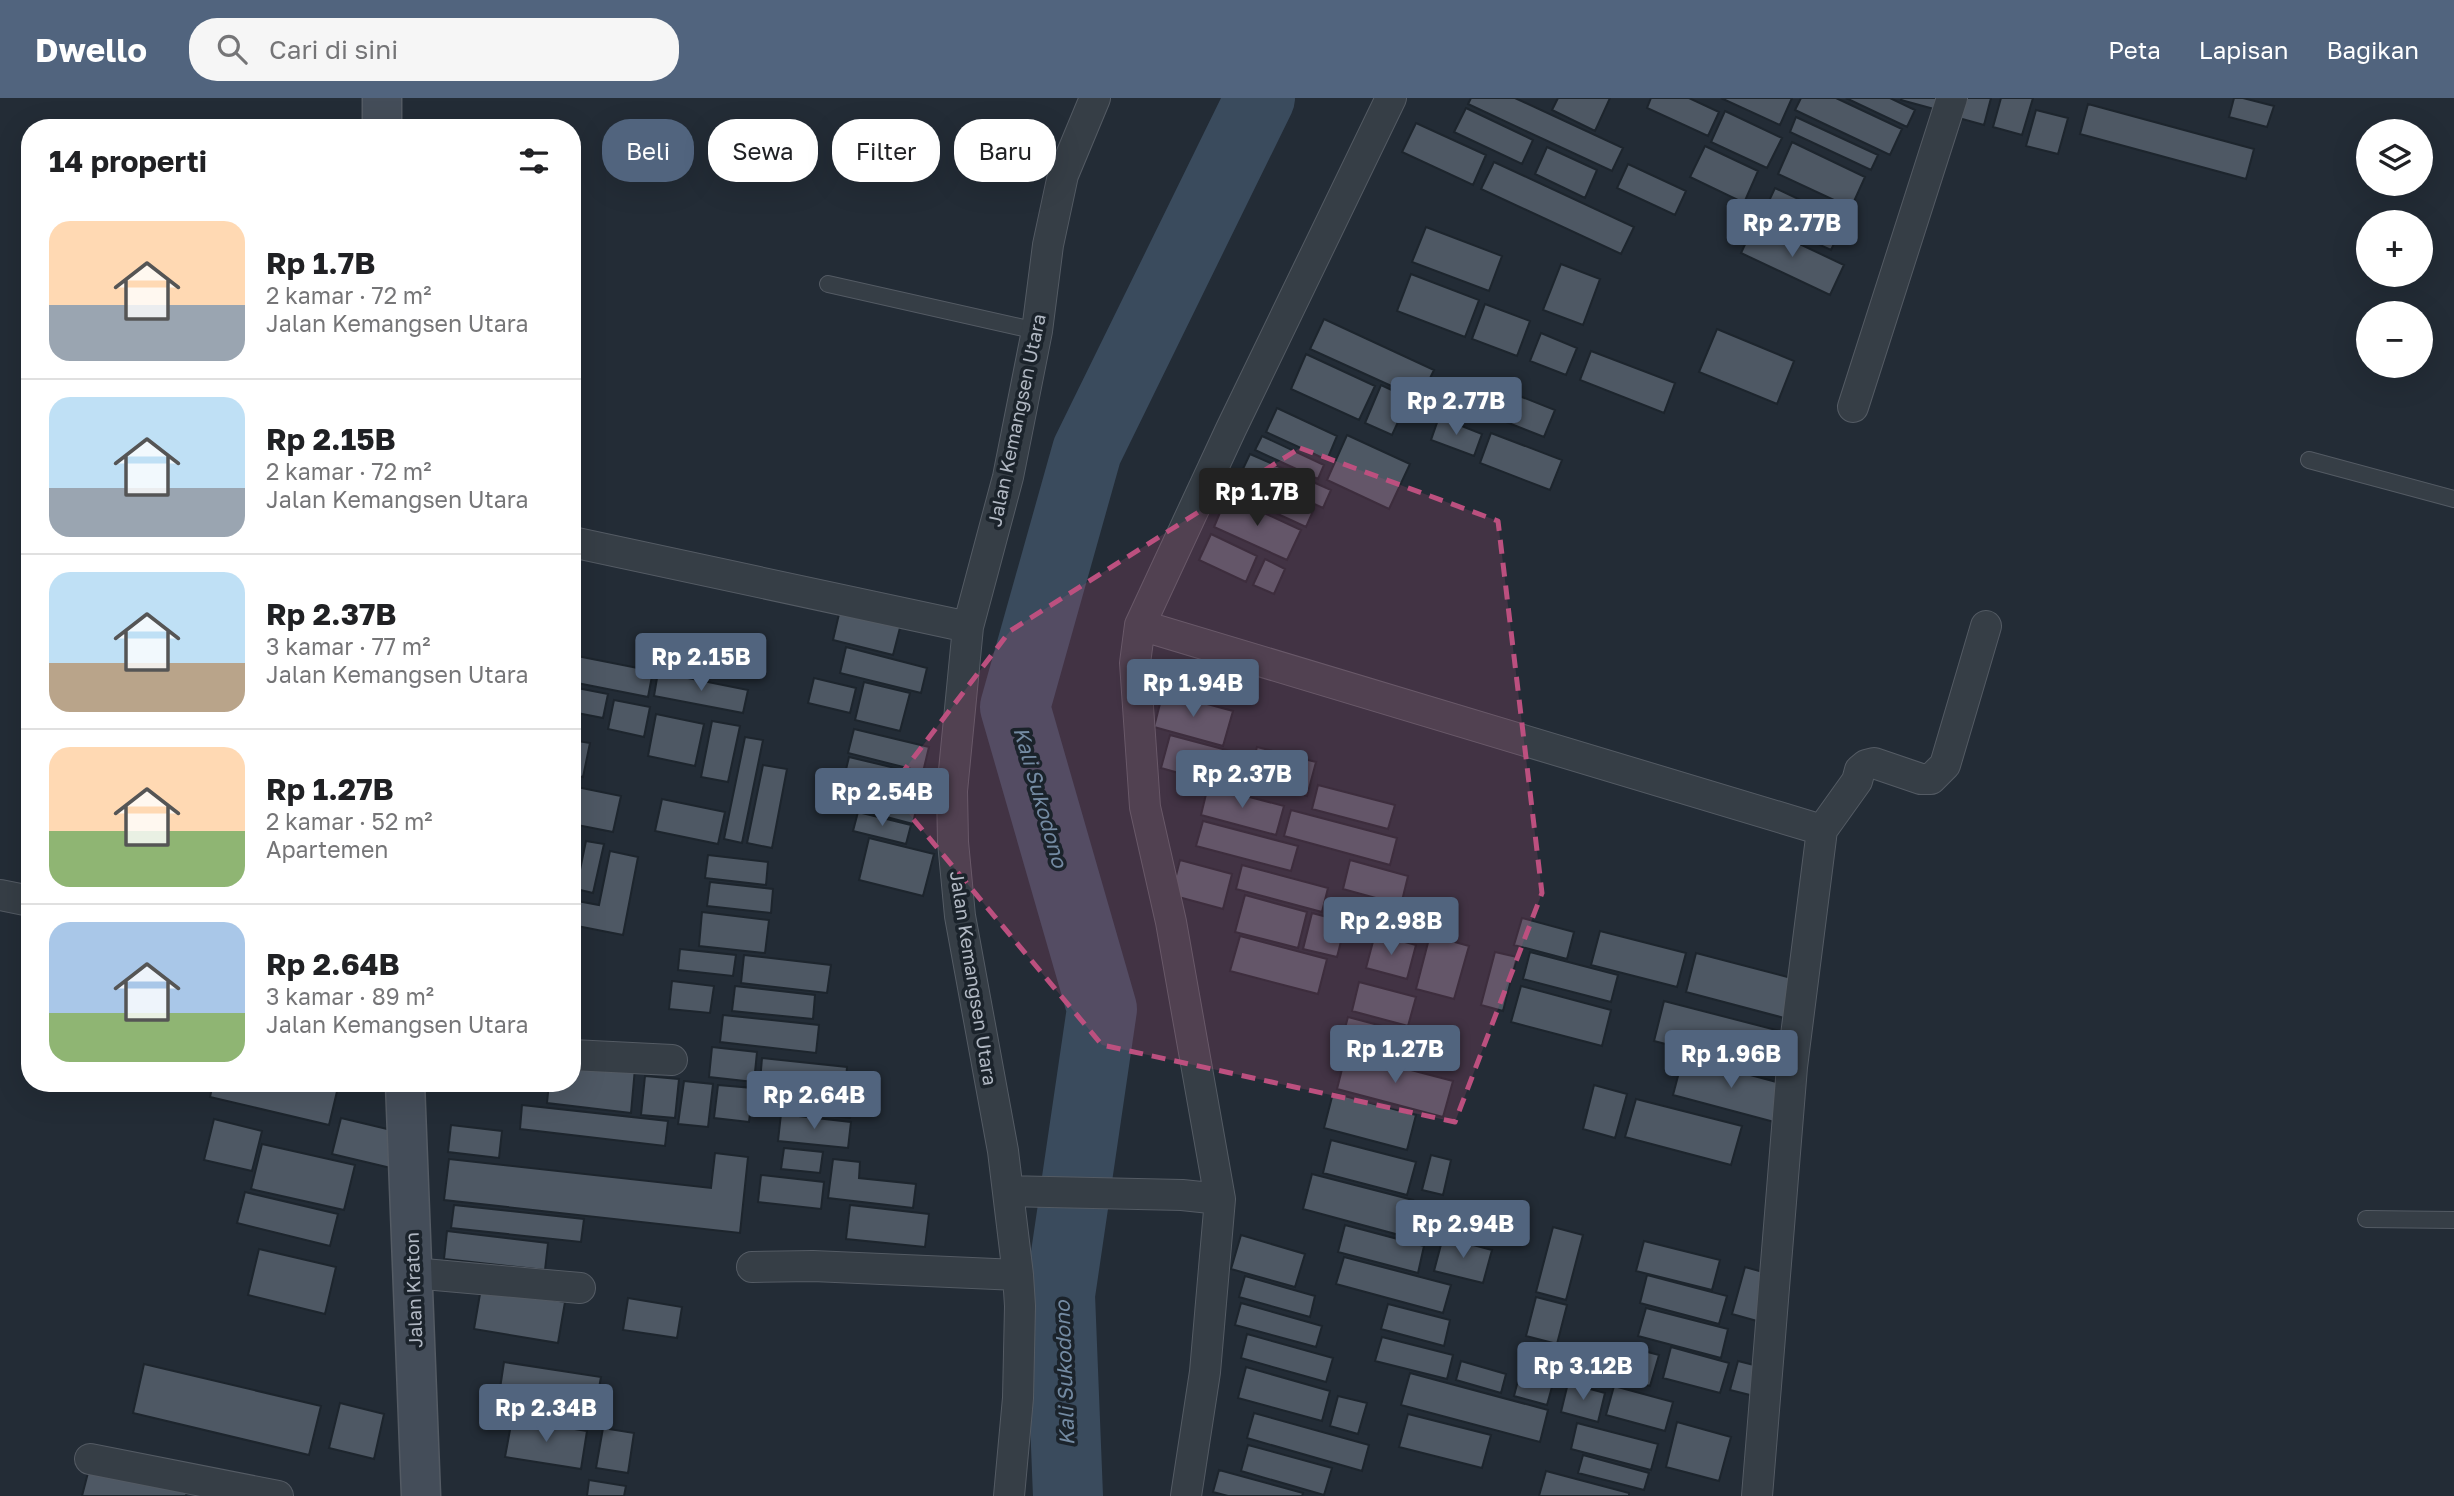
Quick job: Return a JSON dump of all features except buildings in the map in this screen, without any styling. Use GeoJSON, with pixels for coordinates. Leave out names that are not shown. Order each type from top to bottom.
{"type":"FeatureCollection","features":[{"type":"Feature","properties":{"kind":"street"},"geometry":{"type":"LineString","coordinates":[[382,98],[382,119]]}},
{"type":"Feature","properties":{"kind":"street","name":"Jalan Kemangsen Utara"},"geometry":{"type":"LineString","coordinates":[[1009,1496],[1018,1398],[1020,1306],[1008,1191],[961,916],[953,842],[952,791],[968,627],[1008,477],[1037,331],[1048,245],[1063,175],[1095,98]]}},
{"type":"Feature","properties":{"kind":"street"},"geometry":{"type":"LineString","coordinates":[[1186,1496],[1205,1372],[1220,1199],[1171,922],[1146,807],[1135,663],[1140,625],[1231,429],[1391,98]]}},
{"type":"Feature","properties":{"kind":"street"},"geometry":{"type":"LineString","coordinates":[[1853,407],[1952,98]]}},
{"type":"Feature","properties":{"kind":"street"},"geometry":{"type":"LineString","coordinates":[[581,544],[968,627]]}},
{"type":"Feature","properties":{"kind":"street"},"geometry":{"type":"LineString","coordinates":[[1140,625],[1822,830]]}},
{"type":"Feature","properties":{"kind":"street"},"geometry":{"type":"LineString","coordinates":[[1757,1496],[1792,1067],[1822,830],[1857,781],[1860,770],[1866,765],[1874,763],[1921,779],[1935,776],[1945,765],[1986,626]]}},
{"type":"Feature","properties":{"kind":"street"},"geometry":{"type":"LineString","coordinates":[[0,895],[21,899]]}},
{"type":"Feature","properties":{"kind":"street"},"geometry":{"type":"LineString","coordinates":[[581,1055],[672,1060]]}},
{"type":"Feature","properties":{"kind":"street","name":"Jalan Kraton"},"geometry":{"type":"LineString","coordinates":[[405,1092],[421,1496]]}},
{"type":"Feature","properties":{"kind":"street"},"geometry":{"type":"LineString","coordinates":[[1008,1191],[1182,1195],[1220,1199]]}},
{"type":"Feature","properties":{"kind":"street"},"geometry":{"type":"LineString","coordinates":[[752,1267],[813,1266],[1017,1275]]}},
{"type":"Feature","properties":{"kind":"street"},"geometry":{"type":"LineString","coordinates":[[413,1273],[580,1288]]}},
{"type":"Feature","properties":{"kind":"street"},"geometry":{"type":"LineString","coordinates":[[90,1459],[278,1496]]}},
{"type":"Feature","properties":{"kind":"lane"},"geometry":{"type":"LineString","coordinates":[[828,284],[1037,331]]}},
{"type":"Feature","properties":{"kind":"lane"},"geometry":{"type":"LineString","coordinates":[[2309,460],[2454,499]]}},
{"type":"Feature","properties":{"kind":"lane"},"geometry":{"type":"LineString","coordinates":[[2365,1219],[2454,1220]]}},
{"type":"Feature","properties":{"kind":"highlighted area"},"geometry":{"type":"Polygon","coordinates":[[[1300,448],[1498,521],[1542,893],[1455,1122],[1102,1045],[889,790],[1010,631],[1300,448]]]}},
{"type":"Feature","properties":{"kind":"waterway","name":"Kali Sukodono"},"geometry":{"type":"LineString","coordinates":[[1068,1496],[1060,1295],[1102,1009],[1015,707],[1087,451],[1260,98]]}}]}
